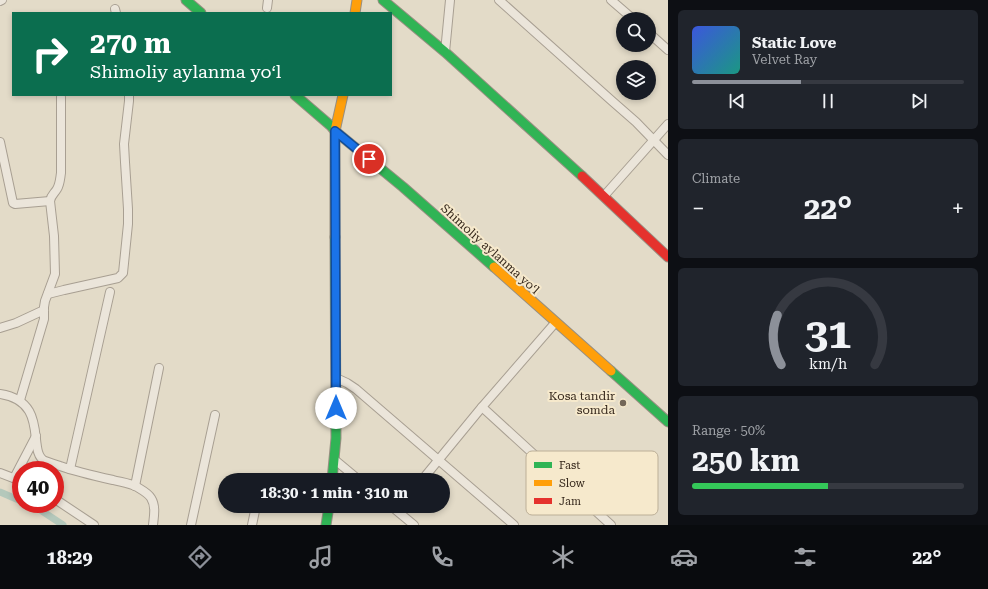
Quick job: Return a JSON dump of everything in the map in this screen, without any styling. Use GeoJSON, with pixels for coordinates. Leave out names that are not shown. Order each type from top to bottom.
{"type":"FeatureCollection","features":[{"type":"Feature","properties":{"kind":"street"},"geometry":{"type":"LineString","coordinates":[[186,0],[200,12]]}},
{"type":"Feature","properties":{"kind":"street"},"geometry":{"type":"LineString","coordinates":[[355,12],[357,0]]}},
{"type":"Feature","properties":{"kind":"street"},"geometry":{"type":"LineString","coordinates":[[383,0],[445,52],[604,196],[668,257]]}},
{"type":"Feature","properties":{"kind":"street"},"geometry":{"type":"LineString","coordinates":[[445,52],[450,0]]}},
{"type":"Feature","properties":{"kind":"street"},"geometry":{"type":"LineString","coordinates":[[499,0],[636,122],[668,155]]}},
{"type":"Feature","properties":{"kind":"street"},"geometry":{"type":"LineString","coordinates":[[611,0],[625,12]]}},
{"type":"Feature","properties":{"kind":"street"},"geometry":{"type":"LineString","coordinates":[[656,39],[668,50]]}},
{"type":"Feature","properties":{"kind":"street"},"geometry":{"type":"LineString","coordinates":[[48,294],[118,278],[123,273],[128,224],[124,144],[129,96]]}},
{"type":"Feature","properties":{"kind":"street","name":"Shimoliy aylanma yoʻl"},"geometry":{"type":"LineString","coordinates":[[296,96],[335,131],[403,187],[668,422]]}},
{"type":"Feature","properties":{"kind":"street"},"geometry":{"type":"LineString","coordinates":[[333,473],[336,438],[335,131],[343,96]]}},
{"type":"Feature","properties":{"kind":"street"},"geometry":{"type":"LineString","coordinates":[[20,400],[44,319],[45,301],[55,274],[54,236],[50,201],[51,196],[57,190],[60,183],[61,97]]}},
{"type":"Feature","properties":{"kind":"street"},"geometry":{"type":"LineString","coordinates":[[604,196],[668,124]]}},
{"type":"Feature","properties":{"kind":"street"},"geometry":{"type":"LineString","coordinates":[[0,142],[13,203],[50,201]]}},
{"type":"Feature","properties":{"kind":"street"},"geometry":{"type":"LineString","coordinates":[[70,469],[110,292]]}},
{"type":"Feature","properties":{"kind":"street"},"geometry":{"type":"LineString","coordinates":[[0,328],[16,323],[44,310]]}},
{"type":"Feature","properties":{"kind":"street"},"geometry":{"type":"LineString","coordinates":[[428,473],[482,407],[555,323]]}},
{"type":"Feature","properties":{"kind":"street"},"geometry":{"type":"LineString","coordinates":[[135,486],[159,368]]}},
{"type":"Feature","properties":{"kind":"street"},"geometry":{"type":"LineString","coordinates":[[336,378],[356,389],[514,525]]}},
{"type":"Feature","properties":{"kind":"street"},"geometry":{"type":"LineString","coordinates":[[0,394],[10,395],[20,400],[30,411],[34,422],[38,451],[44,460],[70,469],[135,486],[146,492],[154,505],[153,525]]}},
{"type":"Feature","properties":{"kind":"street"},"geometry":{"type":"LineString","coordinates":[[482,407],[530,451]]}},
{"type":"Feature","properties":{"kind":"street"},"geometry":{"type":"LineString","coordinates":[[191,525],[216,415]]}},
{"type":"Feature","properties":{"kind":"street"},"geometry":{"type":"LineString","coordinates":[[26,461],[36,435]]}},
{"type":"Feature","properties":{"kind":"street"},"geometry":{"type":"LineString","coordinates":[[334,460],[350,473]]}},
{"type":"Feature","properties":{"kind":"street"},"geometry":{"type":"LineString","coordinates":[[0,473],[12,478]]}},
{"type":"Feature","properties":{"kind":"street"},"geometry":{"type":"LineString","coordinates":[[64,504],[94,525]]}},
{"type":"Feature","properties":{"kind":"street"},"geometry":{"type":"LineString","coordinates":[[252,525],[255,513]]}},
{"type":"Feature","properties":{"kind":"street"},"geometry":{"type":"LineString","coordinates":[[326,525],[328,513]]}},
{"type":"Feature","properties":{"kind":"street"},"geometry":{"type":"LineString","coordinates":[[401,513],[414,525]]}},
{"type":"Feature","properties":{"kind":"street"},"geometry":{"type":"LineString","coordinates":[[600,515],[611,525]]}},
{"type":"Feature","properties":{"kind":"waterway"},"geometry":{"type":"LineString","coordinates":[[0,492],[12,497]]}},
{"type":"Feature","properties":{"kind":"waterway"},"geometry":{"type":"LineString","coordinates":[[45,513],[63,525]]}},
{"type":"Feature","properties":{"kind":"traffic: fast"},"geometry":{"type":"LineString","coordinates":[[186,0],[200,12]]}},
{"type":"Feature","properties":{"kind":"traffic: fast"},"geometry":{"type":"LineString","coordinates":[[383,0],[445,52],[582,176]]}},
{"type":"Feature","properties":{"kind":"traffic: fast"},"geometry":{"type":"LineString","coordinates":[[296,96],[494,267]]}},
{"type":"Feature","properties":{"kind":"traffic: fast"},"geometry":{"type":"LineString","coordinates":[[333,473],[336,438],[335,237]]}},
{"type":"Feature","properties":{"kind":"traffic: fast"},"geometry":{"type":"LineString","coordinates":[[611,371],[668,422]]}},
{"type":"Feature","properties":{"kind":"traffic: fast"},"geometry":{"type":"LineString","coordinates":[[326,525],[328,513]]}},
{"type":"Feature","properties":{"kind":"traffic: slow"},"geometry":{"type":"LineString","coordinates":[[355,12],[357,0]]}},
{"type":"Feature","properties":{"kind":"traffic: slow"},"geometry":{"type":"LineString","coordinates":[[335,237],[335,131],[343,96]]}},
{"type":"Feature","properties":{"kind":"traffic: slow"},"geometry":{"type":"LineString","coordinates":[[494,267],[611,371]]}},
{"type":"Feature","properties":{"kind":"traffic: jam"},"geometry":{"type":"LineString","coordinates":[[582,176],[668,257]]}},
{"type":"Feature","properties":{"kind":"place","name":"Kosa tandir somda"},"geometry":{"type":"Point","coordinates":[623,403]}},
{"type":"Feature","properties":{"kind":"route"},"geometry":{"type":"LineString","coordinates":[[336,408],[335,131],[369,159]]}}]}
